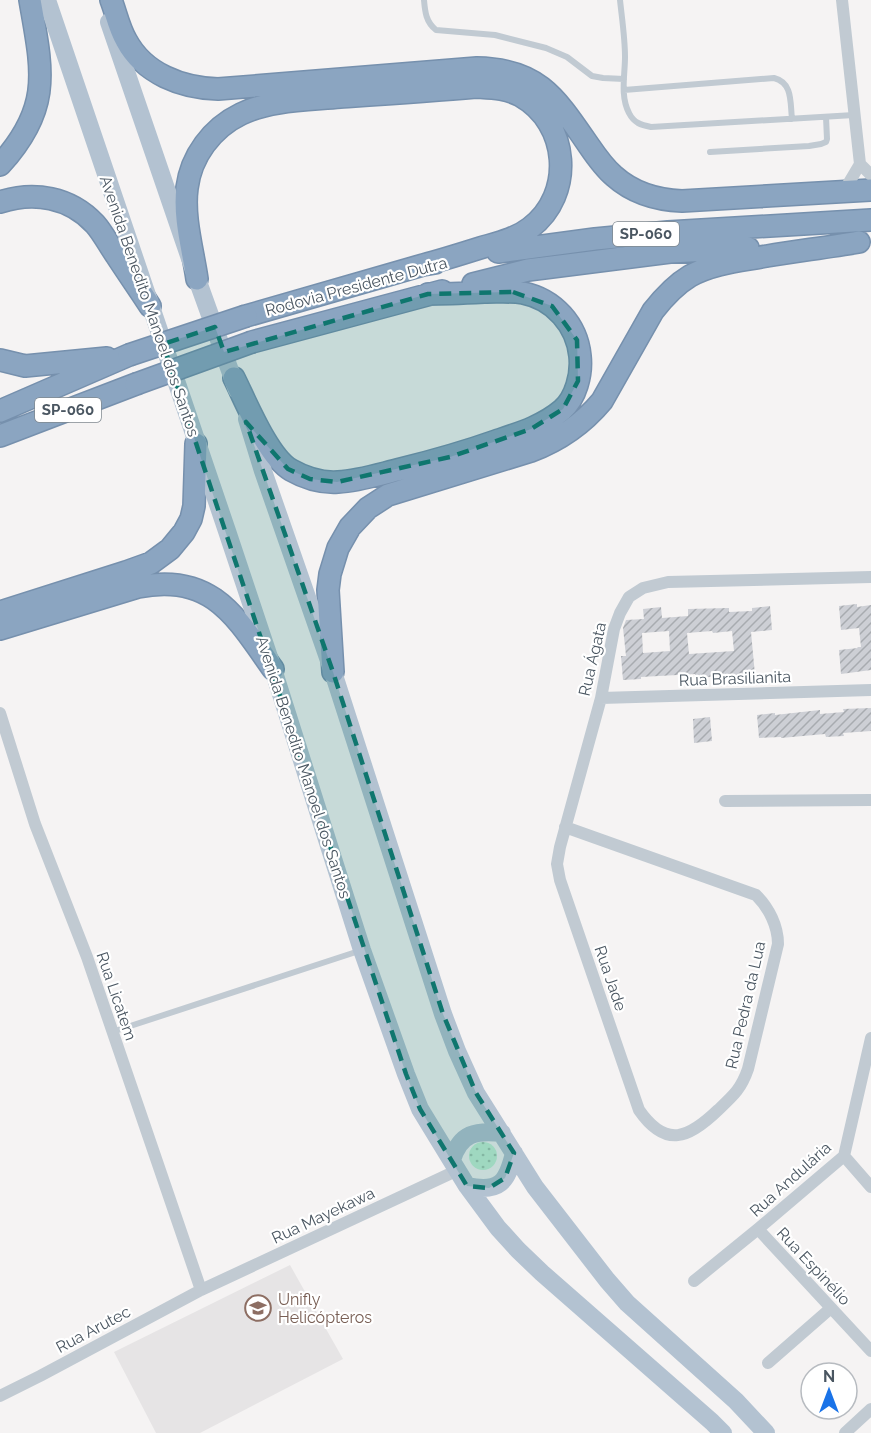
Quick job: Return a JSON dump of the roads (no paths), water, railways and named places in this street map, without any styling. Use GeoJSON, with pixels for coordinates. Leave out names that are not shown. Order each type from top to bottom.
{"type":"FeatureCollection","features":[{"type":"Feature","properties":{"kind":"highway"},"geometry":{"type":"LineString","coordinates":[[0,165],[23,137],[38,100],[41,79],[40,57],[30,0]]}},
{"type":"Feature","properties":{"kind":"highway"},"geometry":{"type":"LineString","coordinates":[[111,0],[126,40],[136,54],[156,72],[192,87],[218,89],[477,68],[504,70],[526,78],[546,90],[563,107],[604,166],[624,184],[647,195],[682,201],[871,190]]}},
{"type":"Feature","properties":{"kind":"highway"},"geometry":{"type":"LineString","coordinates":[[197,279],[187,212],[189,176],[205,143],[222,126],[240,114],[258,107],[295,101],[476,87],[499,88],[521,96],[539,110],[557,140],[561,174],[551,204],[538,221],[511,239],[423,266]]}},
{"type":"Feature","properties":{"kind":"highway"},"geometry":{"type":"LineString","coordinates":[[0,202],[11,198],[34,196],[57,200],[77,209],[87,216],[102,233],[150,306]]}},
{"type":"Feature","properties":{"kind":"highway","name":"Rodovia Presidente Dutra"},"geometry":{"type":"LineString","coordinates":[[0,411],[129,356],[246,316],[423,266],[524,248],[595,239],[668,232],[871,220]]}},
{"type":"Feature","properties":{"kind":"highway"},"geometry":{"type":"LineString","coordinates":[[333,672],[328,590],[330,574],[338,548],[350,527],[368,508],[388,495],[531,451],[571,432],[602,401],[653,311],[675,287],[690,276],[727,263],[865,241]]}},
{"type":"Feature","properties":{"kind":"highway","name":"Rodovia Presidente Dutra"},"geometry":{"type":"LineString","coordinates":[[0,436],[252,342],[428,294],[528,270],[670,252],[865,241]]}},
{"type":"Feature","properties":{"kind":"highway"},"geometry":{"type":"LineString","coordinates":[[234,378],[268,446],[288,469],[310,479],[338,482],[369,477],[450,457],[531,429],[563,409],[578,381],[579,350],[573,330],[552,306],[534,296],[513,292],[428,294]]}},
{"type":"Feature","properties":{"kind":"highway"},"geometry":{"type":"LineString","coordinates":[[0,360],[25,366],[129,356]]}},
{"type":"Feature","properties":{"kind":"highway"},"geometry":{"type":"LineString","coordinates":[[0,612],[151,563],[170,549],[184,532],[194,506],[196,444]]}},
{"type":"Feature","properties":{"kind":"highway"},"geometry":{"type":"LineString","coordinates":[[0,629],[138,587],[177,584],[201,591],[224,605],[241,623],[273,669]]}},
{"type":"Feature","properties":{"kind":"main road","name":"Avenida Benedito Manoel dos Santos"},"geometry":{"type":"LineString","coordinates":[[47,0],[273,669],[362,950],[405,1074],[420,1109],[459,1172],[498,1228],[518,1250],[723,1433]]}},
{"type":"Feature","properties":{"kind":"main road"},"geometry":{"type":"LineString","coordinates":[[101,0],[197,279],[234,378],[263,471],[333,672],[443,1014],[476,1093],[535,1187],[607,1280],[736,1401],[766,1433]]}},
{"type":"Feature","properties":{"kind":"main road"},"geometry":{"type":"LineString","coordinates":[[502,1133],[473,1134],[461,1142],[454,1152],[459,1172],[482,1189],[489,1188],[500,1183],[508,1173],[514,1153]]}},
{"type":"Feature","properties":{"kind":"street"},"geometry":{"type":"LineString","coordinates":[[842,0],[854,115],[863,159],[871,175]]}},
{"type":"Feature","properties":{"kind":"street"},"geometry":{"type":"LineString","coordinates":[[844,191],[863,159]]}},
{"type":"Feature","properties":{"kind":"street","name":"Rua Ágata"},"geometry":{"type":"LineString","coordinates":[[565,826],[601,698],[614,629],[629,597],[643,588],[668,582],[871,577]]}},
{"type":"Feature","properties":{"kind":"street","name":"Rua Brasilianita"},"geometry":{"type":"LineString","coordinates":[[601,698],[871,690]]}},
{"type":"Feature","properties":{"kind":"street","name":"Rua Licatem"},"geometry":{"type":"LineString","coordinates":[[0,713],[35,824],[87,957],[201,1290]]}},
{"type":"Feature","properties":{"kind":"street"},"geometry":{"type":"LineString","coordinates":[[725,801],[871,800]]}},
{"type":"Feature","properties":{"kind":"street","name":"Rua Pedra da Lua"},"geometry":{"type":"LineString","coordinates":[[565,826],[756,895],[772,917],[778,935],[778,944],[744,1082],[711,1117],[691,1132],[677,1136],[660,1132]]}},
{"type":"Feature","properties":{"kind":"street","name":"Rua Jade"},"geometry":{"type":"LineString","coordinates":[[565,826],[556,864],[560,880],[639,1110],[648,1123],[660,1132]]}},
{"type":"Feature","properties":{"kind":"street","name":"Rua Andulária"},"geometry":{"type":"LineString","coordinates":[[694,1281],[844,1156],[871,1038]]}},
{"type":"Feature","properties":{"kind":"street"},"geometry":{"type":"LineString","coordinates":[[844,1156],[871,1187]]}},
{"type":"Feature","properties":{"kind":"street","name":"Rua Mayekawa"},"geometry":{"type":"LineString","coordinates":[[201,1290],[459,1172]]}},
{"type":"Feature","properties":{"kind":"street","name":"Rua Espinélio"},"geometry":{"type":"LineString","coordinates":[[758,1229],[871,1351]]}},
{"type":"Feature","properties":{"kind":"street","name":"Rua Arutec"},"geometry":{"type":"LineString","coordinates":[[0,1396],[201,1290]]}},
{"type":"Feature","properties":{"kind":"street"},"geometry":{"type":"LineString","coordinates":[[768,1363],[831,1308]]}},
{"type":"Feature","properties":{"kind":"street"},"geometry":{"type":"LineString","coordinates":[[845,1433],[871,1409]]}},
{"type":"Feature","properties":{"kind":"lane"},"geometry":{"type":"LineString","coordinates":[[424,0],[429,24],[436,30],[495,35],[546,48],[567,57],[592,76],[624,79]]}},
{"type":"Feature","properties":{"kind":"lane"},"geometry":{"type":"LineString","coordinates":[[620,0],[625,56],[624,90],[629,113],[637,124],[651,127],[854,115]]}},
{"type":"Feature","properties":{"kind":"lane"},"geometry":{"type":"LineString","coordinates":[[624,90],[774,78],[781,80],[789,92],[792,119]]}},
{"type":"Feature","properties":{"kind":"lane"},"geometry":{"type":"LineString","coordinates":[[710,152],[794,148],[821,144],[827,139],[826,117]]}},
{"type":"Feature","properties":{"kind":"lane"},"geometry":{"type":"LineString","coordinates":[[112,1032],[362,950]]}},
{"type":"Feature","properties":{"kind":"place","name":"Unifly Helicópteros"},"geometry":{"type":"Point","coordinates":[258,1308]}}]}
